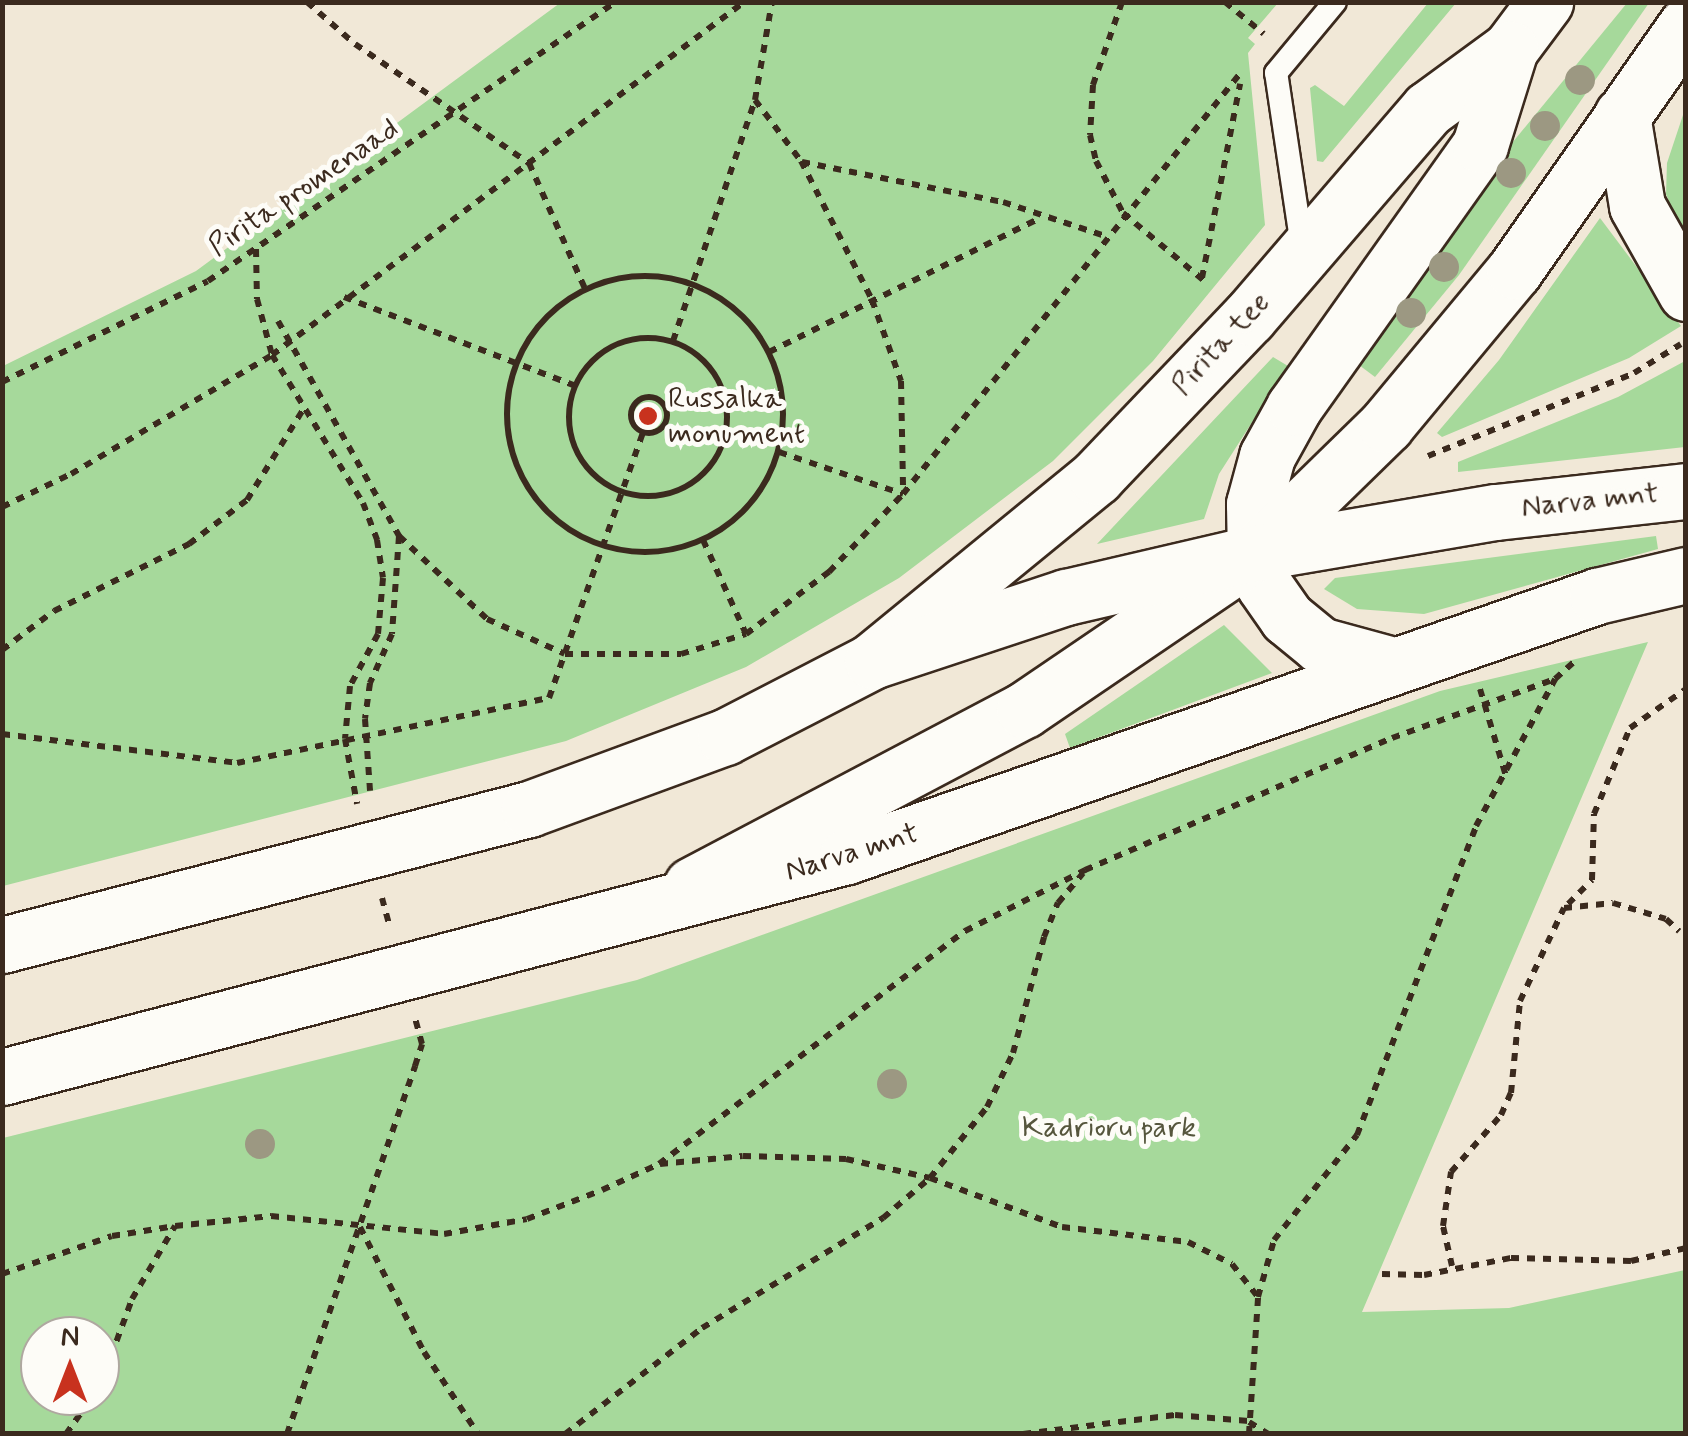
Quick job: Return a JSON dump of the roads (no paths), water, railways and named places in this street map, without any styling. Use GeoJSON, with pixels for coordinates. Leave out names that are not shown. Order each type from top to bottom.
{"type":"FeatureCollection","features":[{"type":"Feature","properties":{"kind":"main road","name":"Pirita tee"},"geometry":{"type":"LineString","coordinates":[[872,661],[1096,477],[1250,317],[1428,109],[1510,49],[1545,2]]}},
{"type":"Feature","properties":{"kind":"main road"},"geometry":{"type":"LineString","coordinates":[[636,915],[1024,710],[1255,552],[1386,425],[1514,270],[1686,25]]}},
{"type":"Feature","properties":{"kind":"main road"},"geometry":{"type":"LineString","coordinates":[[1392,665],[1320,645],[1287,618],[1264,586],[1255,552],[1254,504],[1267,456],[1317,371],[1480,144],[1510,49]]}},
{"type":"Feature","properties":{"kind":"main road"},"geometry":{"type":"LineString","coordinates":[[1622,115],[1637,206],[1686,293]]}},
{"type":"Feature","properties":{"kind":"main road","name":"Narva mnt"},"geometry":{"type":"LineString","coordinates":[[2,945],[370,853],[621,778],[725,737],[872,661],[1066,598],[1255,552],[1496,512],[1686,490]]}},
{"type":"Feature","properties":{"kind":"main road","name":"Narva mnt"},"geometry":{"type":"LineString","coordinates":[[2,1077],[636,915],[978,814],[1392,665],[1597,596],[1686,575]]}},
{"type":"Feature","properties":{"kind":"lane"},"geometry":{"type":"LineString","coordinates":[[1302,252],[1276,73],[1336,2]]}},
{"type":"Feature","properties":{"kind":"place","name":"Russalka monument"},"geometry":{"type":"Point","coordinates":[648,416]}},
{"type":"Feature","properties":{"kind":"park label","name":"Kadrioru park"},"geometry":{"type":"Point","coordinates":[1109,1128]}}]}
